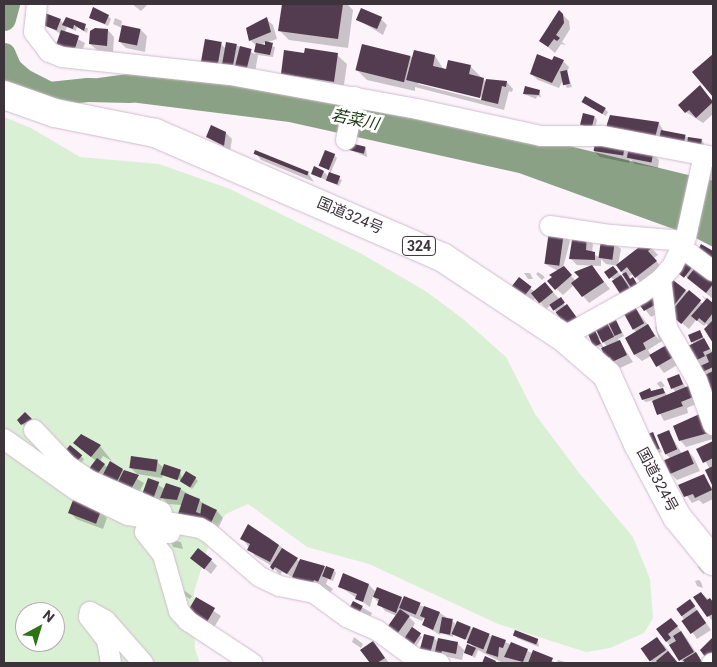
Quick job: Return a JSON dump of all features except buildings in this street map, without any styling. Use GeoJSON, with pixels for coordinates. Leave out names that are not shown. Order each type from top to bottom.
{"type":"FeatureCollection","features":[{"type":"Feature","properties":{"kind":"highway","name":"国道324号"},"geometry":{"type":"LineString","coordinates":[[4,95],[55,113],[155,133],[200,150],[442,257],[563,337],[607,375],[638,444],[677,517],[713,561]]}},
{"type":"Feature","properties":{"kind":"street"},"geometry":{"type":"LineString","coordinates":[[37,4],[34,32],[49,52],[62,57],[230,75],[541,136],[603,136],[708,156],[700,176],[684,242],[661,279],[563,337]]}},
{"type":"Feature","properties":{"kind":"street"},"geometry":{"type":"LineString","coordinates":[[346,140],[355,100]]}},
{"type":"Feature","properties":{"kind":"street"},"geometry":{"type":"LineString","coordinates":[[550,226],[611,235],[684,242],[713,271]]}},
{"type":"Feature","properties":{"kind":"street"},"geometry":{"type":"LineString","coordinates":[[661,279],[667,328],[697,380],[713,426]]}},
{"type":"Feature","properties":{"kind":"street"},"geometry":{"type":"LineString","coordinates":[[34,430],[67,465],[92,481],[200,529],[260,578],[279,586],[314,593],[347,617],[378,631],[415,658],[439,663]]}},
{"type":"Feature","properties":{"kind":"street"},"geometry":{"type":"LineString","coordinates":[[4,439],[76,490],[128,515],[166,524],[200,529]]}},
{"type":"Feature","properties":{"kind":"street"},"geometry":{"type":"LineString","coordinates":[[200,529],[192,536],[149,530],[145,532],[163,555],[179,611],[188,621],[252,663]]}},
{"type":"Feature","properties":{"kind":"street"},"geometry":{"type":"LineString","coordinates":[[112,663],[107,640],[88,617],[90,612],[106,621],[143,663]]}},
{"type":"Feature","properties":{"kind":"shaded area"},"geometry":{"type":"Polygon","coordinates":[[[4,117],[31,128],[80,157],[159,164],[230,189],[362,254],[427,292],[463,319],[506,357],[535,414],[580,474],[633,537],[650,579],[653,618],[644,633],[610,648],[586,652],[498,624],[369,564],[307,547],[248,504],[226,514],[214,528],[194,592],[195,649],[200,663],[4,663],[4,117]]]}},
{"type":"Feature","properties":{"kind":"water"},"geometry":{"type":"Polygon","coordinates":[[[142,72],[244,82],[557,143],[713,181],[713,247],[690,235],[519,173],[289,122],[98,98],[98,78],[142,72]]]}},
{"type":"Feature","properties":{"kind":"waterway","name":"若菜川"},"geometry":{"type":"LineString","coordinates":[[4,19],[8,4]]}},
{"type":"Feature","properties":{"kind":"waterway","name":"若菜川"},"geometry":{"type":"LineString","coordinates":[[4,55],[10,69],[24,81],[50,94],[88,90],[130,91]]}}]}
